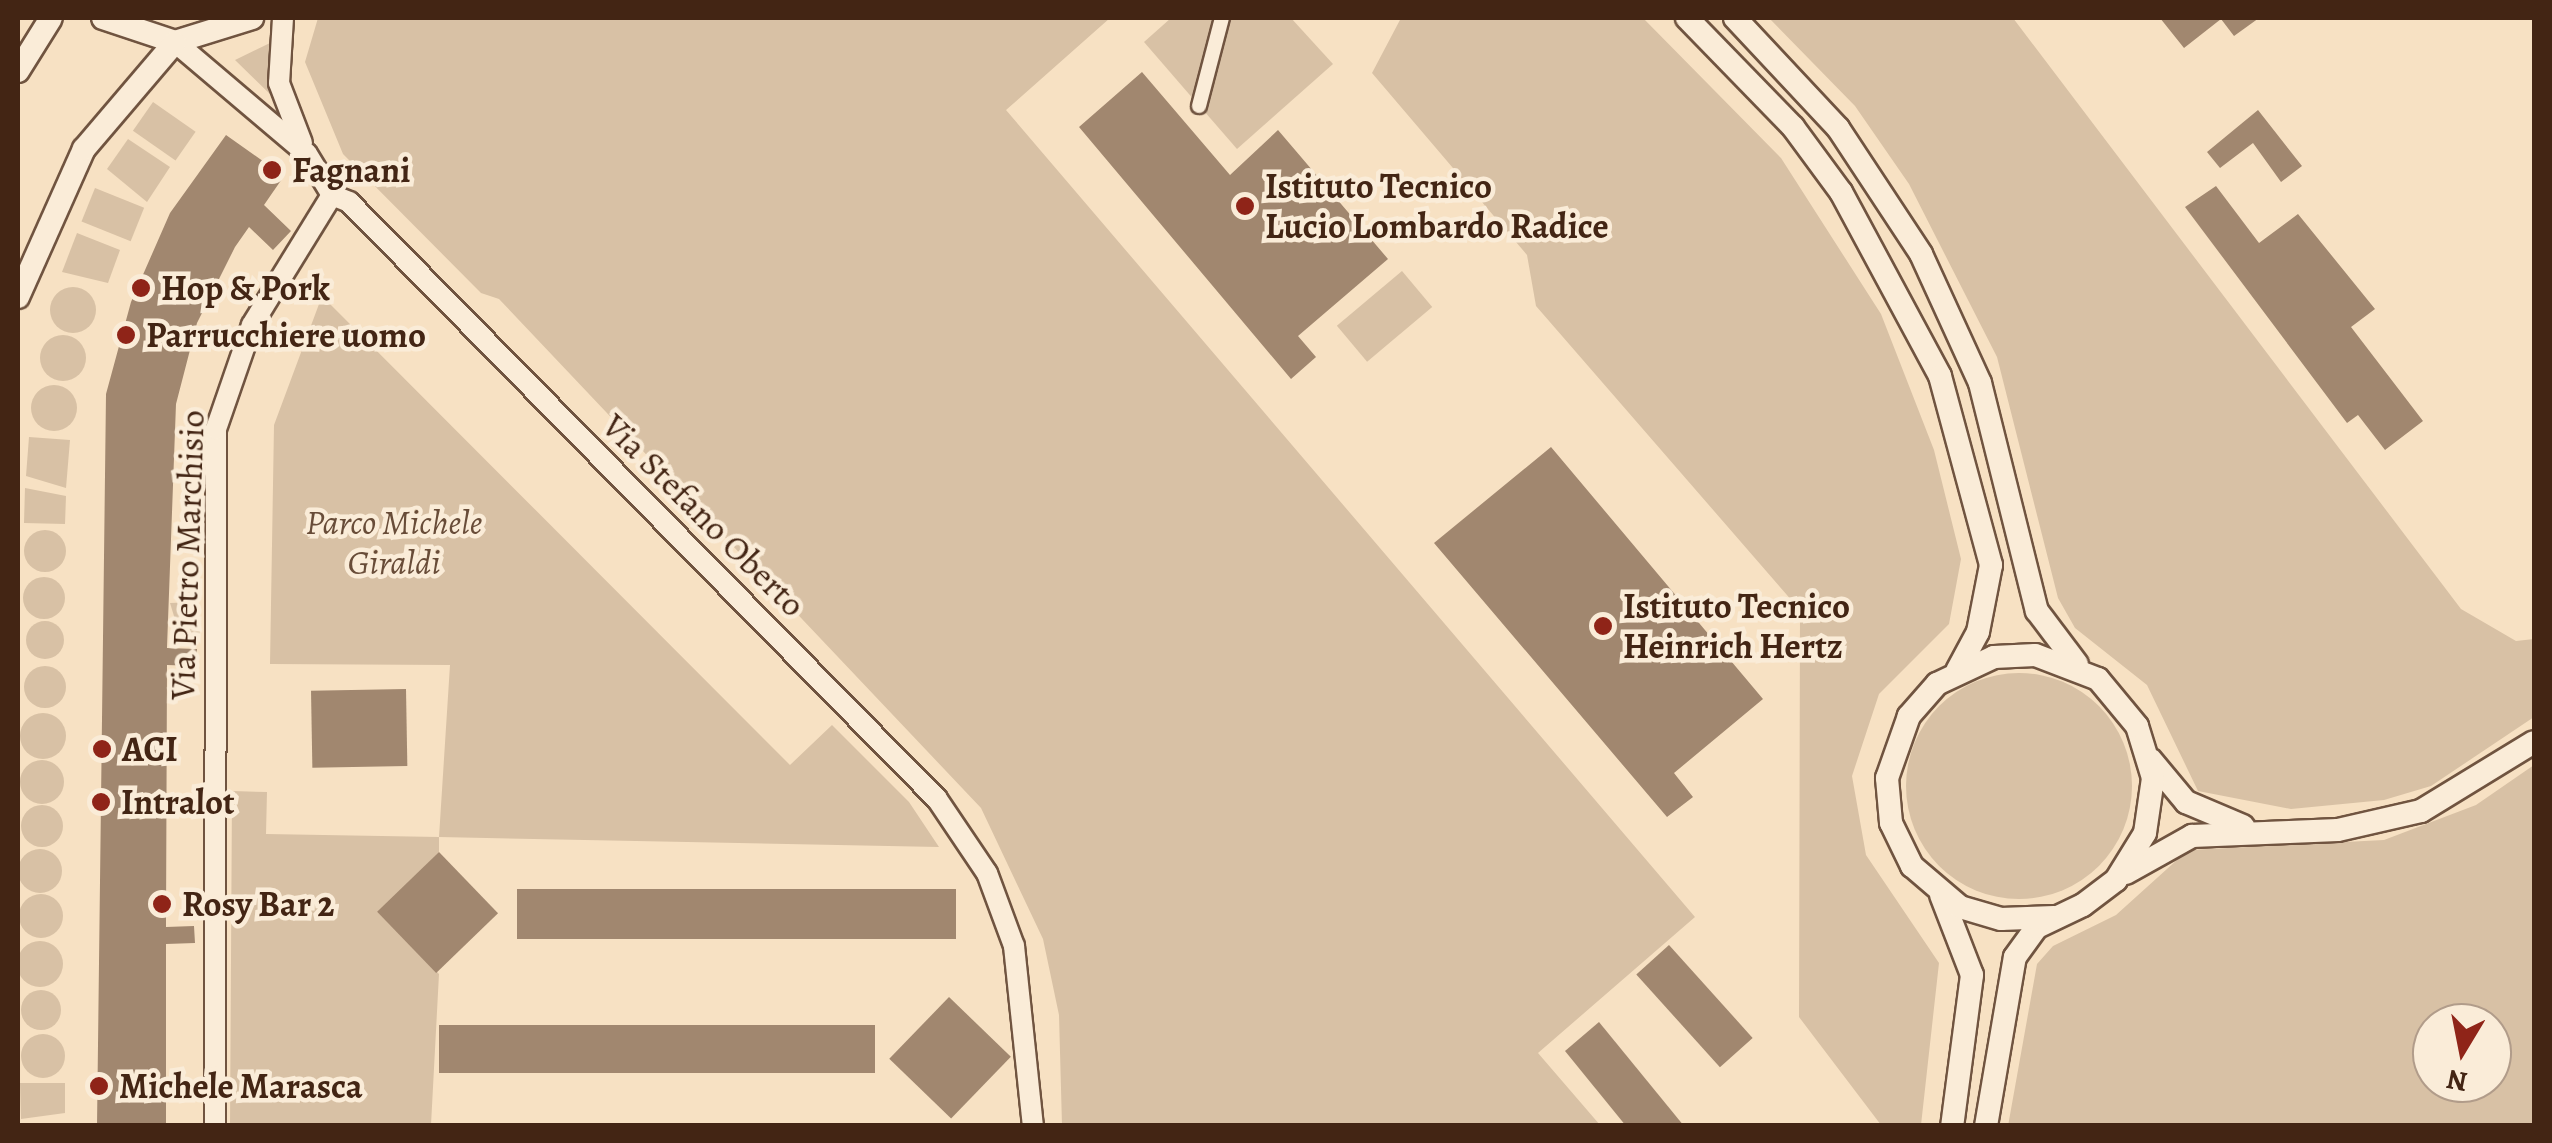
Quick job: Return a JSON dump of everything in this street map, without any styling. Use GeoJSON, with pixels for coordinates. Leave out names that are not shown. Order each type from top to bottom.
{"type":"FeatureCollection","features":[{"type":"Feature","properties":{"kind":"street"},"geometry":{"type":"LineString","coordinates":[[18,71],[51,18]]}},
{"type":"Feature","properties":{"kind":"street"},"geometry":{"type":"LineString","coordinates":[[103,18],[174,42]]}},
{"type":"Feature","properties":{"kind":"street"},"geometry":{"type":"LineString","coordinates":[[18,297],[84,150],[174,42],[252,18]]}},
{"type":"Feature","properties":{"kind":"street"},"geometry":{"type":"LineString","coordinates":[[283,18],[279,84],[307,154]]}},
{"type":"Feature","properties":{"kind":"street"},"geometry":{"type":"LineString","coordinates":[[1200,106],[1222,18]]}},
{"type":"Feature","properties":{"kind":"street"},"geometry":{"type":"LineString","coordinates":[[1687,18],[1826,170],[1885,260],[1940,376],[1990,565],[1978,632],[1958,671],[1909,716],[1887,778],[1900,846],[1942,895],[1972,975],[1952,1126]]}},
{"type":"Feature","properties":{"kind":"street"},"geometry":{"type":"LineString","coordinates":[[1735,18],[1838,128],[1921,254],[1987,404],[2040,619],[2085,672],[2126,709],[2150,760],[2186,802],[2246,827]]}},
{"type":"Feature","properties":{"kind":"street","name":"Via Stefano Oberto"},"geometry":{"type":"LineString","coordinates":[[174,42],[307,154],[332,195],[349,202],[955,821],[1014,946],[1034,1126]]}},
{"type":"Feature","properties":{"kind":"street","name":"Via Pietro Marchisio"},"geometry":{"type":"LineString","coordinates":[[215,1126],[216,429],[252,325],[332,195]]}},
{"type":"Feature","properties":{"kind":"street"},"geometry":{"type":"LineString","coordinates":[[1958,671],[2016,654],[2085,672]]}},
{"type":"Feature","properties":{"kind":"street"},"geometry":{"type":"LineString","coordinates":[[1986,1126],[2010,970],[2031,933],[2192,836],[2246,827],[2338,830],[2421,812],[2534,742]]}},
{"type":"Feature","properties":{"kind":"street"},"geometry":{"type":"LineString","coordinates":[[2116,880],[2145,832],[2150,760]]}},
{"type":"Feature","properties":{"kind":"street"},"geometry":{"type":"LineString","coordinates":[[1942,895],[2000,919],[2054,917]]}},
{"type":"Feature","properties":{"kind":"green space"},"geometry":{"type":"Polygon","coordinates":[[[318,18],[1110,18],[1006,110],[1695,917],[1538,1053],[1600,1125],[1062,1125],[1059,1015],[1043,939],[981,808],[499,299],[481,293],[343,154],[305,62],[318,18]]]}},
{"type":"Feature","properties":{"kind":"green space"},"geometry":{"type":"Polygon","coordinates":[[[1171,18],[1215,18],[1195,101],[1144,42],[1171,18]]]}},
{"type":"Feature","properties":{"kind":"green space"},"geometry":{"type":"Polygon","coordinates":[[[1227,18],[1291,18],[1333,64],[1237,149],[1204,111],[1227,18]]]}},
{"type":"Feature","properties":{"kind":"green space"},"geometry":{"type":"Polygon","coordinates":[[[1401,18],[1643,18],[1781,158],[1881,314],[1934,450],[1961,559],[1949,624],[1879,694],[1852,776],[1866,855],[1939,963],[1921,1125],[1881,1125],[1799,1017],[1800,610],[1536,306],[1527,255],[1372,73],[1401,18]]]}},
{"type":"Feature","properties":{"kind":"green space"},"geometry":{"type":"Polygon","coordinates":[[[1769,18],[2013,18],[2461,609],[2516,641],[2534,639],[2534,717],[2431,786],[2384,800],[2291,809],[2198,791],[2147,685],[2075,628],[2058,598],[1997,357],[1909,184],[1855,106],[1769,18]]]}},
{"type":"Feature","properties":{"kind":"green space"},"geometry":{"type":"Polygon","coordinates":[[[270,43],[268,66],[276,100],[235,60],[270,43]]]}},
{"type":"Feature","properties":{"kind":"green space"},"geometry":{"type":"Polygon","coordinates":[[[153,102],[196,132],[176,160],[133,131],[153,102]]]}},
{"type":"Feature","properties":{"kind":"green space"},"geometry":{"type":"Polygon","coordinates":[[[128,139],[170,167],[147,202],[107,169],[128,139]]]}},
{"type":"Feature","properties":{"kind":"green space"},"geometry":{"type":"Polygon","coordinates":[[[95,188],[144,208],[131,241],[82,221],[95,188]]]}},
{"type":"Feature","properties":{"kind":"green space"},"geometry":{"type":"Polygon","coordinates":[[[77,233],[120,250],[108,283],[62,272],[77,233]]]}},
{"type":"Feature","properties":{"kind":"green space"},"geometry":{"type":"Polygon","coordinates":[[[1402,271],[1432,307],[1367,362],[1337,326],[1402,271]]]}},
{"type":"Feature","properties":{"kind":"green space"},"geometry":{"type":"Polygon","coordinates":[[[73,287],[89,294],[96,310],[89,326],[73,333],[57,326],[50,310],[57,294],[73,287]]]}},
{"type":"Feature","properties":{"kind":"green space","name":"Parco Michele Giraldi"},"geometry":{"type":"Polygon","coordinates":[[[322,296],[790,765],[832,725],[909,802],[939,847],[439,837],[450,665],[270,664],[274,425],[322,296]]]}},
{"type":"Feature","properties":{"kind":"green space"},"geometry":{"type":"Polygon","coordinates":[[[63,335],[79,342],[86,358],[79,374],[63,381],[47,374],[40,358],[47,342],[63,335]]]}},
{"type":"Feature","properties":{"kind":"green space"},"geometry":{"type":"Polygon","coordinates":[[[54,385],[71,391],[77,408],[71,425],[54,431],[37,425],[31,408],[37,391],[54,385]]]}},
{"type":"Feature","properties":{"kind":"green space"},"geometry":{"type":"Polygon","coordinates":[[[29,437],[70,440],[66,488],[26,476],[29,437]]]}},
{"type":"Feature","properties":{"kind":"green space"},"geometry":{"type":"Polygon","coordinates":[[[25,488],[66,496],[65,524],[24,523],[25,488]]]}},
{"type":"Feature","properties":{"kind":"green space"},"geometry":{"type":"Polygon","coordinates":[[[45,530],[60,536],[66,551],[60,566],[45,572],[30,566],[24,551],[30,536],[45,530]]]}},
{"type":"Feature","properties":{"kind":"green space"},"geometry":{"type":"Polygon","coordinates":[[[44,577],[59,583],[65,598],[59,613],[44,619],[29,613],[23,598],[29,583],[44,577]]]}},
{"type":"Feature","properties":{"kind":"green space"},"geometry":{"type":"Polygon","coordinates":[[[199,602],[200,638],[181,639],[170,603],[199,602]]]}},
{"type":"Feature","properties":{"kind":"green space"},"geometry":{"type":"Polygon","coordinates":[[[45,621],[58,627],[64,640],[58,653],[45,659],[32,653],[26,640],[32,627],[45,621]]]}},
{"type":"Feature","properties":{"kind":"green space"},"geometry":{"type":"Polygon","coordinates":[[[45,666],[60,672],[66,687],[60,702],[45,708],[30,702],[24,687],[30,672],[45,666]]]}},
{"type":"Feature","properties":{"kind":"green space"},"geometry":{"type":"Polygon","coordinates":[[[2019,673],[2062,682],[2099,706],[2123,743],[2132,786],[2123,829],[2099,866],[2062,890],[2019,899],[1976,890],[1939,866],[1915,829],[1906,786],[1915,743],[1939,706],[1976,682],[2019,673]]]}},
{"type":"Feature","properties":{"kind":"green space"},"geometry":{"type":"Polygon","coordinates":[[[43,713],[59,720],[66,736],[59,752],[43,759],[27,752],[20,736],[27,720],[43,713]]]}},
{"type":"Feature","properties":{"kind":"green space"},"geometry":{"type":"Polygon","coordinates":[[[42,760],[57,767],[64,782],[57,797],[42,804],[27,797],[20,782],[27,767],[42,760]]]}},
{"type":"Feature","properties":{"kind":"green space"},"geometry":{"type":"Polygon","coordinates":[[[2534,765],[2534,1125],[2008,1126],[2037,964],[2053,946],[2116,915],[2188,850],[2384,840],[2476,805],[2534,765]]]}},
{"type":"Feature","properties":{"kind":"green space"},"geometry":{"type":"Polygon","coordinates":[[[232,791],[267,792],[266,834],[439,837],[439,852],[379,913],[439,974],[431,1125],[230,1126],[232,791]]]}},
{"type":"Feature","properties":{"kind":"green space"},"geometry":{"type":"Polygon","coordinates":[[[42,805],[57,811],[63,826],[57,841],[42,847],[27,841],[21,826],[27,811],[42,805]]]}},
{"type":"Feature","properties":{"kind":"green space"},"geometry":{"type":"Polygon","coordinates":[[[40,849],[56,855],[62,871],[56,887],[40,893],[24,887],[18,871],[24,855],[40,849]]]}},
{"type":"Feature","properties":{"kind":"green space"},"geometry":{"type":"Polygon","coordinates":[[[41,894],[56,901],[63,916],[56,931],[41,938],[26,931],[19,916],[26,901],[41,894]]]}},
{"type":"Feature","properties":{"kind":"green space"},"geometry":{"type":"Polygon","coordinates":[[[40,941],[56,948],[63,964],[56,980],[40,987],[24,980],[17,964],[24,948],[40,941]]]}},
{"type":"Feature","properties":{"kind":"green space"},"geometry":{"type":"Polygon","coordinates":[[[41,990],[55,996],[61,1010],[55,1024],[41,1030],[27,1024],[21,1010],[27,996],[41,990]]]}},
{"type":"Feature","properties":{"kind":"green space"},"geometry":{"type":"Polygon","coordinates":[[[43,1034],[59,1040],[65,1056],[59,1072],[43,1078],[27,1072],[21,1056],[27,1040],[43,1034]]]}},
{"type":"Feature","properties":{"kind":"green space"},"geometry":{"type":"Polygon","coordinates":[[[20,1083],[65,1083],[65,1113],[21,1119],[20,1083]]]}},
{"type":"Feature","properties":{"kind":"building"},"geometry":{"type":"Polygon","coordinates":[[[2160,18],[2259,18],[2234,36],[2221,19],[2184,48],[2160,18]]]}},
{"type":"Feature","properties":{"kind":"building","name":"Istituto Tecnico Lucio Lombardo Radice"},"geometry":{"type":"Polygon","coordinates":[[[1142,72],[1230,175],[1278,130],[1388,259],[1298,336],[1316,357],[1291,379],[1079,127],[1142,72]]]}},
{"type":"Feature","properties":{"kind":"building"},"geometry":{"type":"Polygon","coordinates":[[[2258,110],[2302,166],[2281,182],[2253,143],[2220,168],[2207,152],[2258,110]]]}},
{"type":"Feature","properties":{"kind":"building"},"geometry":{"type":"Polygon","coordinates":[[[226,135],[284,176],[264,205],[291,231],[273,250],[249,227],[235,247],[197,323],[176,404],[167,648],[197,649],[196,666],[167,665],[166,927],[194,926],[195,943],[166,944],[166,1126],[97,1126],[106,394],[131,302],[170,213],[226,135]]]}},
{"type":"Feature","properties":{"kind":"building"},"geometry":{"type":"Polygon","coordinates":[[[2216,186],[2259,243],[2298,214],[2375,309],[2351,327],[2423,421],[2385,450],[2358,415],[2347,423],[2185,207],[2216,186]]]}},
{"type":"Feature","properties":{"kind":"building","name":"Istituto Tecnico Heinrich Hertz"},"geometry":{"type":"Polygon","coordinates":[[[1551,447],[1763,699],[1674,773],[1693,797],[1667,817],[1434,543],[1551,447]]]}},
{"type":"Feature","properties":{"kind":"building"},"geometry":{"type":"Polygon","coordinates":[[[406,689],[407,766],[312,768],[311,691],[406,689]]]}},
{"type":"Feature","properties":{"kind":"building"},"geometry":{"type":"Polygon","coordinates":[[[439,852],[498,913],[436,973],[377,912],[439,852]]]}},
{"type":"Feature","properties":{"kind":"building"},"geometry":{"type":"Polygon","coordinates":[[[517,889],[956,889],[956,939],[517,939],[517,889]]]}},
{"type":"Feature","properties":{"kind":"building"},"geometry":{"type":"Polygon","coordinates":[[[1669,945],[1753,1038],[1720,1067],[1636,974],[1669,945]]]}},
{"type":"Feature","properties":{"kind":"building"},"geometry":{"type":"Polygon","coordinates":[[[949,997],[1011,1057],[951,1119],[889,1059],[949,997]]]}},
{"type":"Feature","properties":{"kind":"building"},"geometry":{"type":"Polygon","coordinates":[[[1599,1022],[1684,1126],[1626,1126],[1565,1051],[1599,1022]]]}},
{"type":"Feature","properties":{"kind":"building"},"geometry":{"type":"Polygon","coordinates":[[[439,1025],[875,1025],[875,1073],[439,1073],[439,1025]]]}},
{"type":"Feature","properties":{"kind":"place","name":"Fagnani"},"geometry":{"type":"Point","coordinates":[272,170]}},
{"type":"Feature","properties":{"kind":"place","name":"Istituto Tecnico Lucio Lombardo Radice"},"geometry":{"type":"Point","coordinates":[1245,206]}},
{"type":"Feature","properties":{"kind":"place","name":"Hop & Pork"},"geometry":{"type":"Point","coordinates":[141,288]}},
{"type":"Feature","properties":{"kind":"place","name":"Parrucchiere uomo"},"geometry":{"type":"Point","coordinates":[126,335]}},
{"type":"Feature","properties":{"kind":"place","name":"Istituto Tecnico Heinrich Hertz"},"geometry":{"type":"Point","coordinates":[1603,626]}},
{"type":"Feature","properties":{"kind":"place","name":"ACI"},"geometry":{"type":"Point","coordinates":[102,749]}},
{"type":"Feature","properties":{"kind":"place","name":"Intralot"},"geometry":{"type":"Point","coordinates":[101,802]}},
{"type":"Feature","properties":{"kind":"place","name":"Rosy Bar 2"},"geometry":{"type":"Point","coordinates":[162,904]}},
{"type":"Feature","properties":{"kind":"place","name":"Michele Marasca"},"geometry":{"type":"Point","coordinates":[99,1086]}}]}
